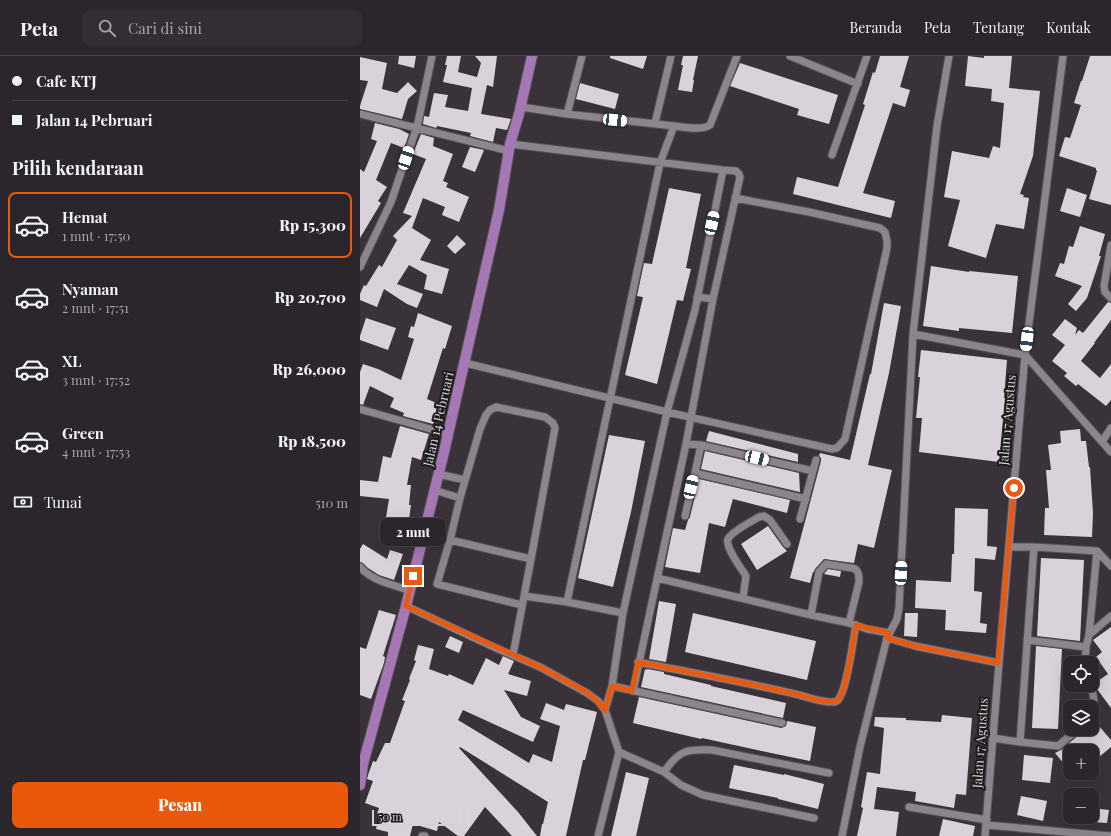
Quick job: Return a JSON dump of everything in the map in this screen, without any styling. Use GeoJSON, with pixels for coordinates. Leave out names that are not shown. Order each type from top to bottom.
{"type":"FeatureCollection","features":[{"type":"Feature","properties":{"kind":"main road","name":"Jalan 14 Pebruari"},"geometry":{"type":"LineString","coordinates":[[360,785],[363,764],[406,606],[465,363],[499,210],[510,148],[532,56]]}},
{"type":"Feature","properties":{"kind":"street"},"geometry":{"type":"LineString","coordinates":[[360,268],[391,202],[417,127],[432,56]]}},
{"type":"Feature","properties":{"kind":"street"},"geometry":{"type":"LineString","coordinates":[[567,114],[582,56]]}},
{"type":"Feature","properties":{"kind":"street"},"geometry":{"type":"LineString","coordinates":[[655,123],[671,56]]}},
{"type":"Feature","properties":{"kind":"street"},"geometry":{"type":"LineString","coordinates":[[520,107],[567,114],[674,126],[706,128],[710,124],[737,56]]}},
{"type":"Feature","properties":{"kind":"street"},"geometry":{"type":"LineString","coordinates":[[790,56],[858,84]]}},
{"type":"Feature","properties":{"kind":"street"},"geometry":{"type":"LineString","coordinates":[[832,154],[868,56]]}},
{"type":"Feature","properties":{"kind":"street"},"geometry":{"type":"LineString","coordinates":[[842,836],[860,747],[888,636],[897,619],[900,608],[913,334],[937,126],[949,56]]}},
{"type":"Feature","properties":{"kind":"street","name":"Jalan 17 Agustus"},"geometry":{"type":"LineString","coordinates":[[985,836],[998,663],[1025,355],[1063,56]]}},
{"type":"Feature","properties":{"kind":"street"},"geometry":{"type":"LineString","coordinates":[[360,114],[510,148],[660,162],[736,171],[739,174],[740,177],[713,299],[686,444],[632,691]]}},
{"type":"Feature","properties":{"kind":"street"},"geometry":{"type":"LineString","coordinates":[[567,602],[660,162],[674,126]]}},
{"type":"Feature","properties":{"kind":"street"},"geometry":{"type":"LineString","coordinates":[[605,710],[612,686],[623,613],[667,412],[697,297],[722,170]]}},
{"type":"Feature","properties":{"kind":"street"},"geometry":{"type":"LineString","coordinates":[[465,363],[691,418],[832,449],[837,448],[845,439],[887,248],[885,232],[880,228],[809,212],[735,198]]}},
{"type":"Feature","properties":{"kind":"street"},"geometry":{"type":"LineString","coordinates":[[1111,245],[1104,286],[1105,292],[1111,298]]}},
{"type":"Feature","properties":{"kind":"street"},"geometry":{"type":"LineString","coordinates":[[697,297],[713,299]]}},
{"type":"Feature","properties":{"kind":"street"},"geometry":{"type":"LineString","coordinates":[[913,334],[1025,355],[1111,452]]}},
{"type":"Feature","properties":{"kind":"street"},"geometry":{"type":"LineString","coordinates":[[513,655],[555,428],[553,423],[545,417],[496,407],[490,410],[486,415],[480,429],[437,584],[522,605]]}},
{"type":"Feature","properties":{"kind":"street"},"geometry":{"type":"LineString","coordinates":[[360,409],[448,434]]}},
{"type":"Feature","properties":{"kind":"street"},"geometry":{"type":"LineString","coordinates":[[1102,442],[1111,428]]}},
{"type":"Feature","properties":{"kind":"street"},"geometry":{"type":"LineString","coordinates":[[686,444],[701,445],[813,471]]}},
{"type":"Feature","properties":{"kind":"street"},"geometry":{"type":"LineString","coordinates":[[685,516],[701,445]]}},
{"type":"Feature","properties":{"kind":"street"},"geometry":{"type":"LineString","coordinates":[[800,519],[816,460]]}},
{"type":"Feature","properties":{"kind":"street"},"geometry":{"type":"LineString","coordinates":[[695,472],[806,499]]}},
{"type":"Feature","properties":{"kind":"street"},"geometry":{"type":"LineString","coordinates":[[438,474],[465,480]]}},
{"type":"Feature","properties":{"kind":"street"},"geometry":{"type":"LineString","coordinates":[[434,490],[460,498]]}},
{"type":"Feature","properties":{"kind":"street"},"geometry":{"type":"LineString","coordinates":[[742,598],[746,576],[728,546],[727,540],[731,535],[759,517],[764,516],[770,520],[787,544]]}},
{"type":"Feature","properties":{"kind":"street"},"geometry":{"type":"LineString","coordinates":[[450,540],[531,558]]}},
{"type":"Feature","properties":{"kind":"street"},"geometry":{"type":"LineString","coordinates":[[1008,547],[1097,551],[1111,566]]}},
{"type":"Feature","properties":{"kind":"street"},"geometry":{"type":"LineString","coordinates":[[1020,742],[1034,547]]}},
{"type":"Feature","properties":{"kind":"street"},"geometry":{"type":"LineString","coordinates":[[1085,656],[1089,635],[1097,551]]}},
{"type":"Feature","properties":{"kind":"street"},"geometry":{"type":"LineString","coordinates":[[638,662],[792,693],[830,703],[837,701],[845,685],[852,624],[859,582],[858,572],[854,568],[826,564],[823,566],[819,572],[811,615]]}},
{"type":"Feature","properties":{"kind":"street"},"geometry":{"type":"LineString","coordinates":[[360,567],[364,572],[371,576],[409,590]]}},
{"type":"Feature","properties":{"kind":"street"},"geometry":{"type":"LineString","coordinates":[[657,578],[852,624],[915,646],[998,663]]}},
{"type":"Feature","properties":{"kind":"street"},"geometry":{"type":"LineString","coordinates":[[524,596],[567,602],[623,613]]}},
{"type":"Feature","properties":{"kind":"street"},"geometry":{"type":"LineString","coordinates":[[406,606],[540,667],[588,693],[605,710],[619,752],[598,836]]}},
{"type":"Feature","properties":{"kind":"street"},"geometry":{"type":"LineString","coordinates":[[1089,635],[1111,616]]}},
{"type":"Feature","properties":{"kind":"street"},"geometry":{"type":"LineString","coordinates":[[1028,640],[1086,646]]}},
{"type":"Feature","properties":{"kind":"street"},"geometry":{"type":"LineString","coordinates":[[612,686],[782,723]]}},
{"type":"Feature","properties":{"kind":"street"},"geometry":{"type":"LineString","coordinates":[[993,738],[1058,746],[1070,736]]}},
{"type":"Feature","properties":{"kind":"street"},"geometry":{"type":"LineString","coordinates":[[664,772],[678,755],[687,751],[712,750],[829,774]]}},
{"type":"Feature","properties":{"kind":"street"},"geometry":{"type":"LineString","coordinates":[[619,752],[664,772],[681,785],[703,795],[814,818]]}},
{"type":"Feature","properties":{"kind":"street"},"geometry":{"type":"LineString","coordinates":[[909,807],[986,823],[1111,836]]}},
{"type":"Feature","properties":{"kind":"building"},"geometry":{"type":"Polygon","coordinates":[[[399,56],[416,56],[414,68],[398,64],[399,56]]]}},
{"type":"Feature","properties":{"kind":"building"},"geometry":{"type":"Polygon","coordinates":[[[447,56],[461,56],[458,72],[477,77],[481,63],[475,56],[497,56],[493,87],[487,85],[481,114],[511,119],[507,130],[496,128],[493,142],[470,136],[471,133],[437,126],[436,128],[423,124],[424,116],[429,117],[434,93],[448,95],[445,107],[468,111],[472,88],[443,82],[447,65],[445,65],[447,56]]]}},
{"type":"Feature","properties":{"kind":"building"},"geometry":{"type":"Polygon","coordinates":[[[610,56],[647,56],[643,69],[610,58],[610,56]]]}},
{"type":"Feature","properties":{"kind":"building"},"geometry":{"type":"Polygon","coordinates":[[[683,56],[698,56],[692,92],[678,90],[683,65],[681,65],[683,56]]]}},
{"type":"Feature","properties":{"kind":"building"},"geometry":{"type":"Polygon","coordinates":[[[880,56],[909,56],[900,87],[910,90],[905,107],[893,103],[863,193],[895,201],[891,218],[793,194],[797,177],[838,187],[865,105],[863,104],[873,72],[875,73],[880,56]]]}},
{"type":"Feature","properties":{"kind":"building"},"geometry":{"type":"Polygon","coordinates":[[[968,56],[984,58],[984,56],[1012,56],[1009,88],[1040,91],[1033,156],[1020,194],[1024,195],[1023,197],[1029,198],[1024,229],[996,224],[986,258],[948,246],[960,200],[944,197],[952,151],[989,158],[993,146],[1000,148],[1004,103],[991,101],[992,89],[965,86],[968,56]]]}},
{"type":"Feature","properties":{"kind":"building"},"geometry":{"type":"Polygon","coordinates":[[[1090,56],[1111,56],[1111,205],[1089,199],[1097,171],[1096,168],[1059,156],[1065,137],[1070,138],[1081,105],[1074,103],[1090,56]]]}},
{"type":"Feature","properties":{"kind":"building"},"geometry":{"type":"Polygon","coordinates":[[[360,57],[387,63],[382,89],[397,93],[408,82],[417,91],[408,99],[402,119],[360,109],[368,81],[360,80],[360,57]]]}},
{"type":"Feature","properties":{"kind":"building"},"geometry":{"type":"Polygon","coordinates":[[[740,63],[838,95],[829,124],[797,115],[799,109],[730,86],[740,63]]]}},
{"type":"Feature","properties":{"kind":"building"},"geometry":{"type":"Polygon","coordinates":[[[580,83],[619,94],[615,109],[576,99],[580,83]]]}},
{"type":"Feature","properties":{"kind":"building"},"geometry":{"type":"Polygon","coordinates":[[[375,123],[399,129],[409,134],[404,148],[391,143],[376,180],[387,187],[378,201],[381,203],[360,238],[360,169],[364,172],[377,141],[371,139],[375,123]]]}},
{"type":"Feature","properties":{"kind":"building"},"geometry":{"type":"Polygon","coordinates":[[[421,134],[434,138],[433,146],[453,154],[443,181],[448,183],[446,187],[469,197],[459,222],[442,215],[445,207],[423,198],[412,228],[431,240],[420,260],[449,269],[442,294],[424,289],[427,275],[409,265],[397,284],[423,294],[417,308],[407,304],[384,289],[377,307],[360,300],[360,294],[364,285],[366,286],[379,265],[382,267],[397,240],[393,236],[412,216],[403,213],[426,159],[413,154],[421,134]]]}},
{"type":"Feature","properties":{"kind":"building"},"geometry":{"type":"Polygon","coordinates":[[[470,147],[484,150],[475,172],[462,167],[470,147]]]}},
{"type":"Feature","properties":{"kind":"building"},"geometry":{"type":"Polygon","coordinates":[[[669,188],[701,194],[686,268],[691,269],[683,301],[677,300],[657,384],[625,375],[643,297],[637,296],[644,263],[652,264],[669,188]]]}},
{"type":"Feature","properties":{"kind":"building"},"geometry":{"type":"Polygon","coordinates":[[[1067,188],[1087,195],[1080,217],[1060,211],[1067,188]]]}},
{"type":"Feature","properties":{"kind":"building"},"geometry":{"type":"Polygon","coordinates":[[[1080,226],[1105,234],[1099,256],[1101,256],[1087,298],[1076,311],[1068,304],[1082,286],[1055,276],[1060,263],[1064,264],[1069,246],[1073,247],[1080,226]]]}},
{"type":"Feature","properties":{"kind":"building"},"geometry":{"type":"Polygon","coordinates":[[[457,235],[466,244],[455,254],[447,246],[457,235]]]}},
{"type":"Feature","properties":{"kind":"building"},"geometry":{"type":"Polygon","coordinates":[[[931,266],[969,272],[1018,276],[1012,333],[959,328],[959,331],[923,326],[931,266]]]}},
{"type":"Feature","properties":{"kind":"building"},"geometry":{"type":"Polygon","coordinates":[[[1108,302],[1111,303],[1111,320],[1081,361],[1100,378],[1111,364],[1111,400],[1106,406],[1078,384],[1076,386],[1064,376],[1067,373],[1052,361],[1065,345],[1052,335],[1065,319],[1077,328],[1075,335],[1079,330],[1083,333],[1108,302]]]}},
{"type":"Feature","properties":{"kind":"building"},"geometry":{"type":"Polygon","coordinates":[[[884,303],[901,306],[889,373],[868,465],[892,470],[874,548],[858,544],[854,563],[824,559],[813,572],[810,583],[790,578],[821,461],[819,456],[820,453],[850,460],[871,374],[884,303]]]}},
{"type":"Feature","properties":{"kind":"building"},"geometry":{"type":"Polygon","coordinates":[[[418,313],[452,326],[445,349],[443,348],[427,399],[441,405],[433,424],[403,416],[404,413],[390,407],[394,398],[370,386],[363,405],[360,404],[360,372],[363,364],[378,369],[401,380],[414,339],[408,337],[411,326],[414,327],[418,313]]]}},
{"type":"Feature","properties":{"kind":"building"},"geometry":{"type":"Polygon","coordinates":[[[366,318],[396,328],[388,350],[360,340],[366,318]]]}},
{"type":"Feature","properties":{"kind":"building"},"geometry":{"type":"Polygon","coordinates":[[[921,350],[1007,360],[999,462],[919,452],[922,418],[916,418],[921,350]]]}},
{"type":"Feature","properties":{"kind":"building"},"geometry":{"type":"Polygon","coordinates":[[[400,426],[429,434],[421,460],[412,457],[407,485],[411,485],[409,505],[411,505],[407,534],[384,530],[389,499],[360,496],[360,480],[378,482],[383,456],[391,458],[400,426]]]}},
{"type":"Feature","properties":{"kind":"building"},"geometry":{"type":"Polygon","coordinates":[[[1080,429],[1081,441],[1086,441],[1090,467],[1093,513],[1092,537],[1044,535],[1045,508],[1049,508],[1046,470],[1051,470],[1048,445],[1061,443],[1060,431],[1080,429]]]}},
{"type":"Feature","properties":{"kind":"building"},"geometry":{"type":"Polygon","coordinates":[[[709,431],[798,454],[798,462],[706,441],[709,431]]]}},
{"type":"Feature","properties":{"kind":"building"},"geometry":{"type":"Polygon","coordinates":[[[609,435],[645,441],[631,512],[613,587],[578,578],[609,435]]]}},
{"type":"Feature","properties":{"kind":"building"},"geometry":{"type":"Polygon","coordinates":[[[705,451],[799,473],[800,492],[701,469],[705,451]]]}},
{"type":"Feature","properties":{"kind":"building"},"geometry":{"type":"Polygon","coordinates":[[[699,479],[790,500],[787,513],[733,499],[725,527],[709,523],[700,573],[665,567],[673,528],[685,530],[690,517],[699,479]]]}},
{"type":"Feature","properties":{"kind":"building"},"geometry":{"type":"Polygon","coordinates":[[[955,508],[988,509],[987,546],[997,547],[995,560],[975,558],[974,591],[982,592],[980,623],[987,624],[986,633],[945,630],[946,610],[915,608],[916,580],[951,582],[952,554],[954,554],[955,508]]]}},
{"type":"Feature","properties":{"kind":"building"},"geometry":{"type":"Polygon","coordinates":[[[768,526],[787,551],[757,570],[741,544],[768,526]]]}},
{"type":"Feature","properties":{"kind":"building"},"geometry":{"type":"Polygon","coordinates":[[[363,544],[387,559],[390,550],[403,554],[394,580],[379,575],[360,562],[360,549],[363,544]]]}},
{"type":"Feature","properties":{"kind":"building"},"geometry":{"type":"Polygon","coordinates":[[[1041,558],[1084,560],[1080,641],[1037,636],[1041,558]]]}},
{"type":"Feature","properties":{"kind":"building"},"geometry":{"type":"Polygon","coordinates":[[[828,569],[841,571],[840,577],[824,574],[828,569]]]}},
{"type":"Feature","properties":{"kind":"building"},"geometry":{"type":"Polygon","coordinates":[[[659,601],[676,604],[666,662],[649,659],[659,601]]]}},
{"type":"Feature","properties":{"kind":"building"},"geometry":{"type":"Polygon","coordinates":[[[379,610],[396,615],[383,656],[385,657],[384,663],[371,699],[360,695],[360,647],[366,649],[379,610]]]}},
{"type":"Feature","properties":{"kind":"building"},"geometry":{"type":"Polygon","coordinates":[[[693,613],[816,641],[807,680],[685,652],[693,613]]]}},
{"type":"Feature","properties":{"kind":"building"},"geometry":{"type":"Polygon","coordinates":[[[905,613],[918,613],[917,637],[904,636],[905,613]]]}},
{"type":"Feature","properties":{"kind":"building"},"geometry":{"type":"Polygon","coordinates":[[[1111,627],[1111,708],[1099,692],[1099,680],[1108,674],[1099,661],[1099,656],[1097,656],[1102,652],[1093,640],[1111,627]]]}},
{"type":"Feature","properties":{"kind":"building"},"geometry":{"type":"Polygon","coordinates":[[[450,636],[463,642],[459,653],[445,647],[450,636]]]}},
{"type":"Feature","properties":{"kind":"building"},"geometry":{"type":"Polygon","coordinates":[[[418,645],[434,649],[429,669],[448,676],[449,674],[473,685],[486,658],[499,665],[503,656],[514,661],[508,674],[531,681],[527,696],[504,690],[521,717],[540,726],[533,742],[463,710],[458,720],[529,763],[533,754],[552,762],[560,726],[540,719],[546,703],[564,710],[566,704],[597,712],[585,760],[583,760],[566,836],[540,836],[548,802],[460,747],[459,748],[518,812],[537,836],[512,836],[485,807],[464,836],[458,836],[439,822],[437,831],[413,824],[410,836],[388,836],[388,832],[376,829],[379,808],[365,803],[373,781],[367,779],[373,761],[376,762],[385,743],[390,743],[405,701],[402,700],[416,661],[414,660],[418,645]]]}},
{"type":"Feature","properties":{"kind":"building"},"geometry":{"type":"Polygon","coordinates":[[[1036,646],[1062,649],[1058,729],[1032,728],[1036,646]]]}},
{"type":"Feature","properties":{"kind":"building"},"geometry":{"type":"Polygon","coordinates":[[[645,669],[664,672],[664,674],[711,686],[786,703],[783,718],[641,687],[645,669]]]}},
{"type":"Feature","properties":{"kind":"building"},"geometry":{"type":"Polygon","coordinates":[[[639,697],[781,728],[786,726],[787,721],[816,727],[810,761],[701,739],[633,723],[639,697]]]}},
{"type":"Feature","properties":{"kind":"building"},"geometry":{"type":"Polygon","coordinates":[[[942,715],[972,718],[966,795],[956,794],[954,808],[915,801],[916,792],[877,787],[874,809],[899,812],[896,836],[857,836],[863,808],[861,807],[867,772],[880,774],[884,728],[874,726],[875,717],[906,718],[906,720],[941,722],[942,715]]]}},
{"type":"Feature","properties":{"kind":"building"},"geometry":{"type":"Polygon","coordinates":[[[1099,726],[1111,740],[1111,747],[1099,757],[1099,744],[1068,744],[1077,736],[1099,736],[1099,726]]]}},
{"type":"Feature","properties":{"kind":"building"},"geometry":{"type":"Polygon","coordinates":[[[1063,748],[1063,763],[1055,753],[1063,748]]]}},
{"type":"Feature","properties":{"kind":"building"},"geometry":{"type":"Polygon","coordinates":[[[1024,755],[1053,758],[1050,783],[1022,780],[1024,755]]]}},
{"type":"Feature","properties":{"kind":"building"},"geometry":{"type":"Polygon","coordinates":[[[734,765],[784,774],[824,784],[818,809],[778,798],[729,788],[734,765]]]}},
{"type":"Feature","properties":{"kind":"building"},"geometry":{"type":"Polygon","coordinates":[[[626,772],[649,778],[636,836],[611,836],[626,772]]]}},
{"type":"Feature","properties":{"kind":"building"},"geometry":{"type":"Polygon","coordinates":[[[1021,796],[1047,801],[1043,821],[1017,815],[1021,796]]]}},
{"type":"Feature","properties":{"kind":"building"},"geometry":{"type":"Polygon","coordinates":[[[1099,809],[1109,810],[1107,823],[1099,822],[1099,809]]]}},
{"type":"Feature","properties":{"kind":"building"},"geometry":{"type":"Polygon","coordinates":[[[943,819],[975,826],[973,836],[939,836],[943,819]]]}},
{"type":"Feature","properties":{"kind":"route"},"geometry":{"type":"LineString","coordinates":[[413,576],[406,606],[540,667],[588,693],[605,710],[612,686],[632,691],[638,662],[792,693],[830,703],[837,701],[845,685],[856,625],[889,633],[887,638],[915,646],[998,663],[1014,488]]}}]}
